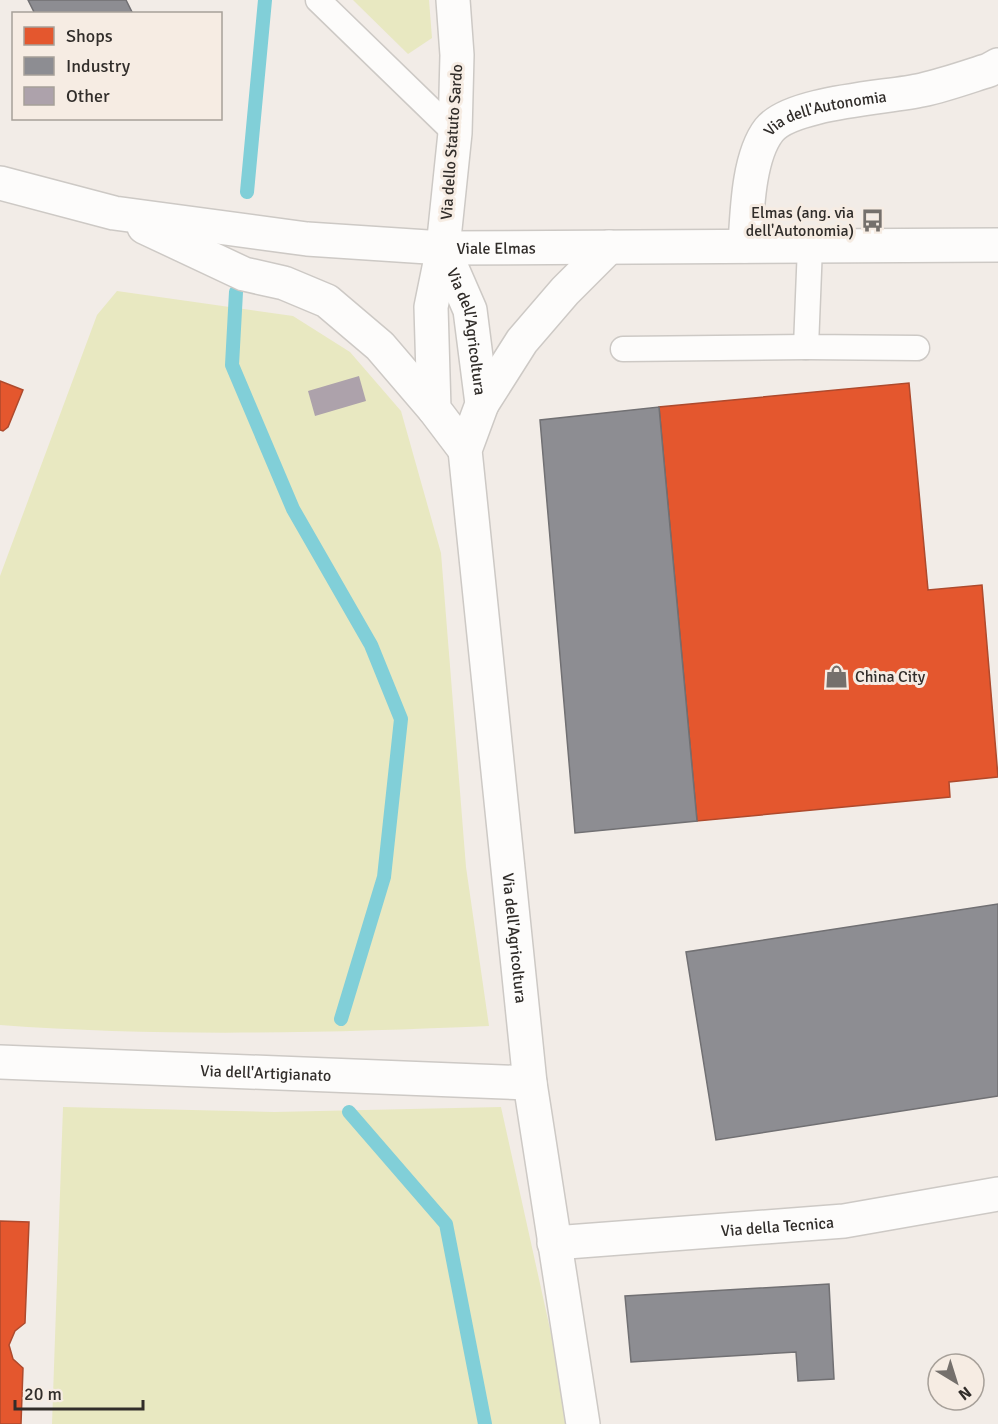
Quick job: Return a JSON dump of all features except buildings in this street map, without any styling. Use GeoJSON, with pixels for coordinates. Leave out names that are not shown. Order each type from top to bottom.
{"type":"FeatureCollection","features":[{"type":"Feature","properties":{"kind":"street","name":"Via dello Statuto Sardo"},"geometry":{"type":"LineString","coordinates":[[443,248],[455,133],[457,55],[453,0]]}},
{"type":"Feature","properties":{"kind":"street","name":"Via dell'Autonomia"},"geometry":{"type":"LineString","coordinates":[[745,246],[751,181],[759,148],[769,129],[787,116],[833,104],[922,90],[989,70],[998,65]]}},
{"type":"Feature","properties":{"kind":"street","name":"Viale Elmas"},"geometry":{"type":"LineString","coordinates":[[0,183],[109,211],[307,239],[443,248],[998,245]]}},
{"type":"Feature","properties":{"kind":"street"},"geometry":{"type":"LineString","coordinates":[[109,211],[244,274],[284,283],[327,302],[380,346],[434,409],[465,450]]}},
{"type":"Feature","properties":{"kind":"street"},"geometry":{"type":"LineString","coordinates":[[483,404],[522,341],[609,247]]}},
{"type":"Feature","properties":{"kind":"street","name":"Via dell'Agricoltura"},"geometry":{"type":"LineString","coordinates":[[443,248],[471,310],[483,404],[465,450],[530,1083],[583,1424]]}},
{"type":"Feature","properties":{"kind":"street","name":"Via dell'Agricoltura"},"geometry":{"type":"LineString","coordinates":[[434,409],[431,307],[443,248]]}},
{"type":"Feature","properties":{"kind":"street","name":"Via dell'Artigianato"},"geometry":{"type":"LineString","coordinates":[[0,1062],[530,1083]]}},
{"type":"Feature","properties":{"kind":"street","name":"Via della Tecnica"},"geometry":{"type":"LineString","coordinates":[[554,1243],[844,1221],[998,1194]]}},
{"type":"Feature","properties":{"kind":"lane"},"geometry":{"type":"LineString","coordinates":[[318,0],[455,133]]}},
{"type":"Feature","properties":{"kind":"lane"},"geometry":{"type":"LineString","coordinates":[[806,347],[810,246]]}},
{"type":"Feature","properties":{"kind":"lane"},"geometry":{"type":"LineString","coordinates":[[623,350],[917,348]]}},
{"type":"Feature","properties":{"kind":"green space"},"geometry":{"type":"Polygon","coordinates":[[[353,0],[429,0],[432,38],[408,54],[353,0]]]}},
{"type":"Feature","properties":{"kind":"green space"},"geometry":{"type":"Polygon","coordinates":[[[117,291],[293,316],[350,352],[401,411],[441,553],[466,867],[489,1026],[244,1033],[60,1029],[0,1025],[0,576],[97,315],[117,291]]]}},
{"type":"Feature","properties":{"kind":"green space"},"geometry":{"type":"Polygon","coordinates":[[[63,1107],[274,1112],[501,1107],[571,1424],[52,1424],[63,1107]]]}},
{"type":"Feature","properties":{"kind":"waterway"},"geometry":{"type":"LineString","coordinates":[[247,192],[265,0]]}},
{"type":"Feature","properties":{"kind":"waterway"},"geometry":{"type":"LineString","coordinates":[[236,292],[232,365],[293,509],[371,645],[401,719],[384,877],[341,1019]]}},
{"type":"Feature","properties":{"kind":"waterway"},"geometry":{"type":"LineString","coordinates":[[349,1112],[446,1224],[485,1424]]}},
{"type":"Feature","properties":{"kind":"place","name":"Elmas (ang. via dell'Autonomia)"},"geometry":{"type":"Point","coordinates":[872,221]}},
{"type":"Feature","properties":{"kind":"place","name":"China City"},"geometry":{"type":"Point","coordinates":[837,676]}}]}
